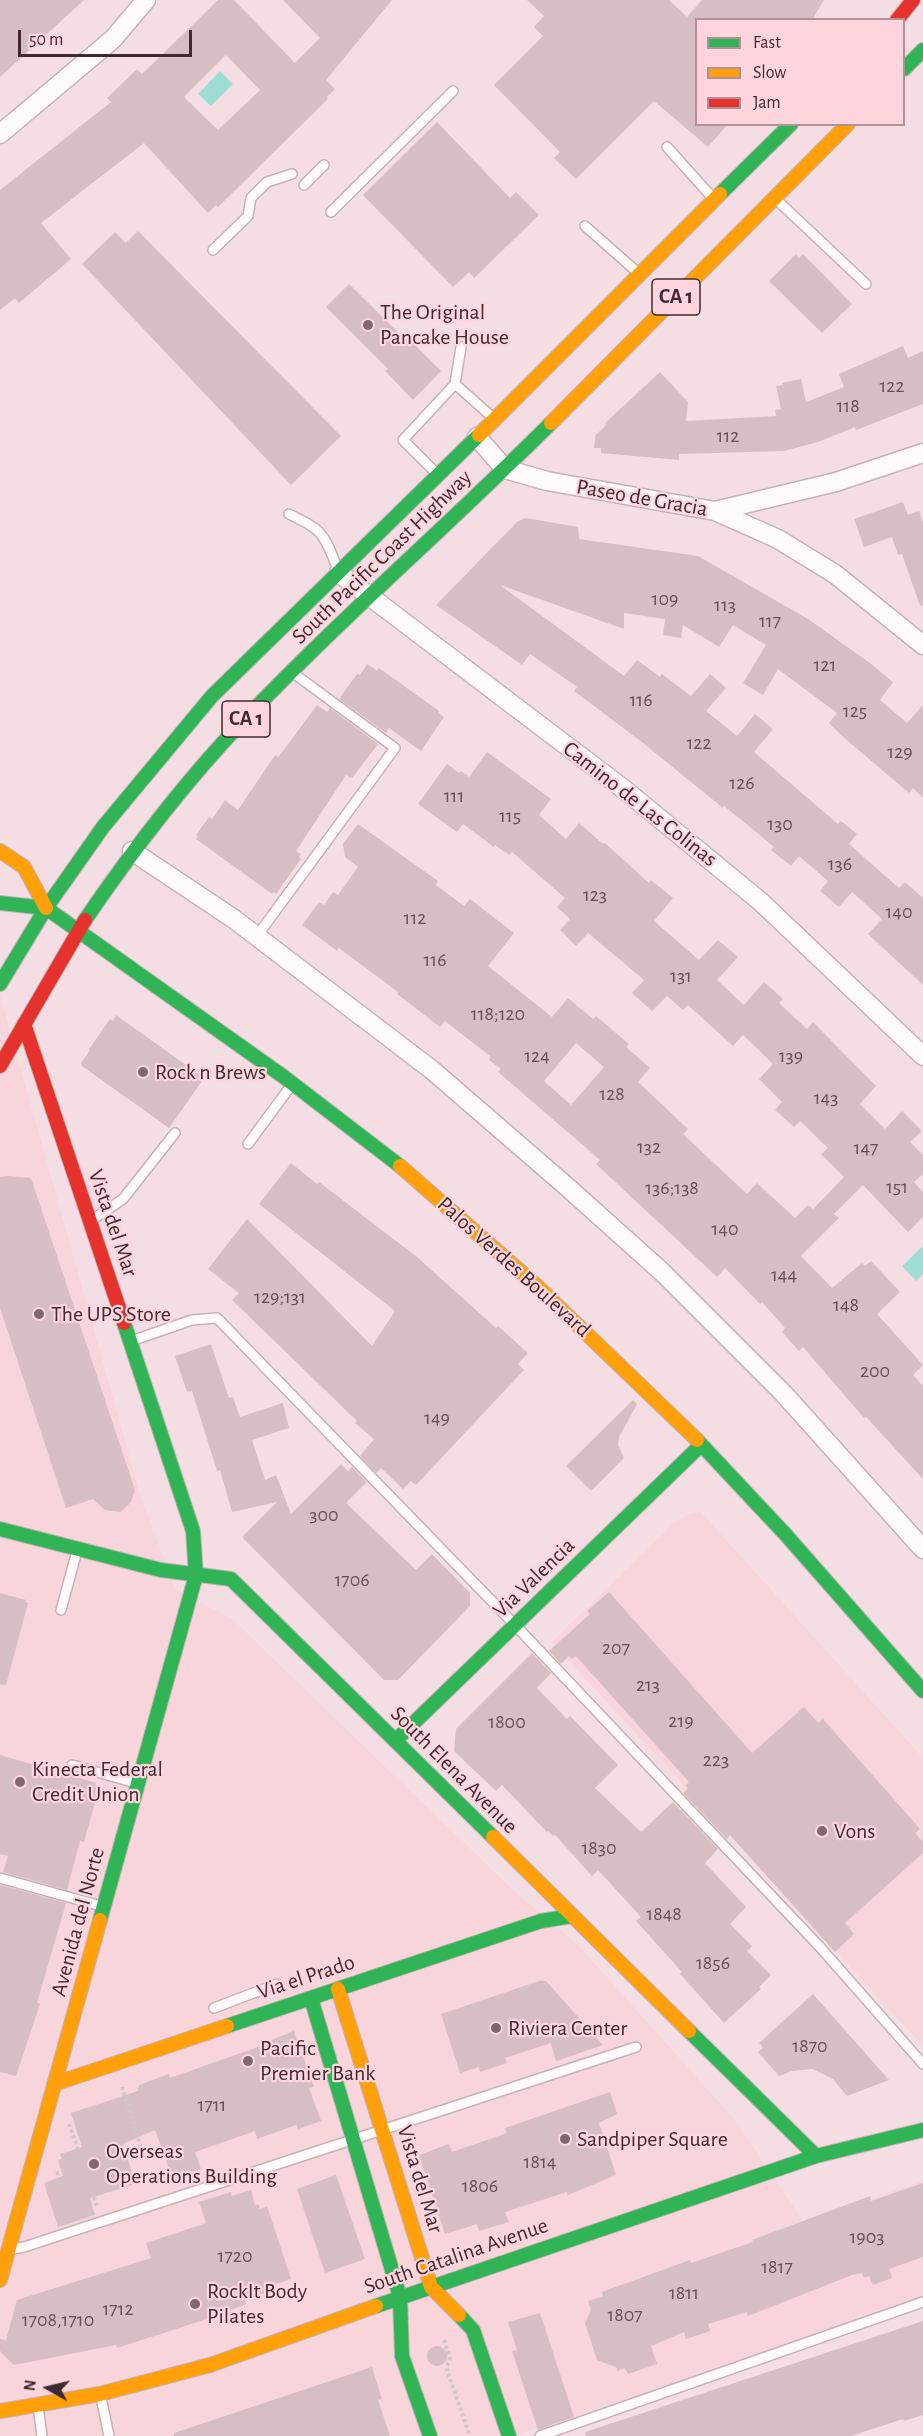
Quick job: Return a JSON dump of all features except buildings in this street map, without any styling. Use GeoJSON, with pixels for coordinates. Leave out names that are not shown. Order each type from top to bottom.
{"type":"FeatureCollection","features":[{"type":"Feature","properties":{"kind":"main road"},"geometry":{"type":"LineString","coordinates":[[899,18],[913,0]]}},
{"type":"Feature","properties":{"kind":"main road"},"geometry":{"type":"LineString","coordinates":[[905,67],[923,50]]}},
{"type":"Feature","properties":{"kind":"main road","name":"South Pacific Coast Highway"},"geometry":{"type":"LineString","coordinates":[[0,984],[46,908],[103,827],[196,714],[789,126]]}},
{"type":"Feature","properties":{"kind":"main road","name":"South Pacific Coast Highway"},"geometry":{"type":"LineString","coordinates":[[0,1066],[77,932],[132,851],[241,723],[369,596],[505,469],[846,126]]}},
{"type":"Feature","properties":{"kind":"main road","name":"Palos Verdes Boulevard"},"geometry":{"type":"LineString","coordinates":[[0,850],[24,867],[46,908],[293,1083],[390,1158],[479,1233],[595,1340],[701,1445],[802,1554],[923,1691]]}},
{"type":"Feature","properties":{"kind":"main road"},"geometry":{"type":"LineString","coordinates":[[0,903],[46,908]]}},
{"type":"Feature","properties":{"kind":"main road","name":"Vista del Mar"},"geometry":{"type":"LineString","coordinates":[[24,1024],[193,1531],[196,1575]]}},
{"type":"Feature","properties":{"kind":"main road","name":"Via Valencia"},"geometry":{"type":"LineString","coordinates":[[395,1742],[701,1445]]}},
{"type":"Feature","properties":{"kind":"main road","name":"South Elena Avenue"},"geometry":{"type":"LineString","coordinates":[[0,1529],[161,1570],[231,1579],[816,2156]]}},
{"type":"Feature","properties":{"kind":"main road","name":"Avenida del Norte"},"geometry":{"type":"LineString","coordinates":[[0,2280],[196,1575]]}},
{"type":"Feature","properties":{"kind":"main road","name":"Via el Prado"},"geometry":{"type":"LineString","coordinates":[[54,2084],[541,1921],[572,1916]]}},
{"type":"Feature","properties":{"kind":"main road","name":"Vista del Mar"},"geometry":{"type":"LineString","coordinates":[[338,1989],[431,2286],[473,2330],[509,2436]]}},
{"type":"Feature","properties":{"kind":"main road"},"geometry":{"type":"LineString","coordinates":[[311,1998],[400,2298],[402,2356],[430,2436]]}},
{"type":"Feature","properties":{"kind":"main road","name":"South Catalina Avenue"},"geometry":{"type":"LineString","coordinates":[[0,2411],[100,2394],[210,2364],[431,2286],[816,2156],[923,2130]]}},
{"type":"Feature","properties":{"kind":"street"},"geometry":{"type":"LineString","coordinates":[[0,134],[113,39],[146,0]]}},
{"type":"Feature","properties":{"kind":"street"},"geometry":{"type":"LineString","coordinates":[[477,437],[505,469]]}},
{"type":"Feature","properties":{"kind":"street","name":"Paseo de Gracia"},"geometry":{"type":"LineString","coordinates":[[505,469],[547,481],[715,511],[836,482],[923,453]]}},
{"type":"Feature","properties":{"kind":"street"},"geometry":{"type":"LineString","coordinates":[[715,511],[778,539],[836,574],[923,645]]}},
{"type":"Feature","properties":{"kind":"street","name":"Camino de Las Colinas"},"geometry":{"type":"LineString","coordinates":[[339,573],[625,790],[761,902],[923,1056]]}},
{"type":"Feature","properties":{"kind":"street"},"geometry":{"type":"LineString","coordinates":[[132,851],[257,936],[432,1070],[662,1272],[784,1394],[923,1549]]}},
{"type":"Feature","properties":{"kind":"lane"},"geometry":{"type":"LineString","coordinates":[[332,212],[453,91]]}},
{"type":"Feature","properties":{"kind":"lane"},"geometry":{"type":"LineString","coordinates":[[667,147],[715,201]]}},
{"type":"Feature","properties":{"kind":"lane"},"geometry":{"type":"LineString","coordinates":[[304,185],[324,165]]}},
{"type":"Feature","properties":{"kind":"lane"},"geometry":{"type":"LineString","coordinates":[[213,250],[248,216],[251,198],[267,182],[292,174]]}},
{"type":"Feature","properties":{"kind":"lane"},"geometry":{"type":"LineString","coordinates":[[775,198],[866,284]]}},
{"type":"Feature","properties":{"kind":"lane"},"geometry":{"type":"LineString","coordinates":[[585,226],[640,275]]}},
{"type":"Feature","properties":{"kind":"lane"},"geometry":{"type":"LineString","coordinates":[[438,475],[403,440],[455,384],[461,347]]}},
{"type":"Feature","properties":{"kind":"lane"},"geometry":{"type":"LineString","coordinates":[[455,384],[495,420]]}},
{"type":"Feature","properties":{"kind":"lane"},"geometry":{"type":"LineString","coordinates":[[289,514],[318,528],[329,546],[339,573]]}},
{"type":"Feature","properties":{"kind":"lane"},"geometry":{"type":"LineString","coordinates":[[257,936],[395,748],[292,672]]}},
{"type":"Feature","properties":{"kind":"lane"},"geometry":{"type":"LineString","coordinates":[[248,1144],[293,1083]]}},
{"type":"Feature","properties":{"kind":"lane"},"geometry":{"type":"LineString","coordinates":[[90,1221],[123,1199],[175,1133]]}},
{"type":"Feature","properties":{"kind":"lane"},"geometry":{"type":"LineString","coordinates":[[130,1341],[192,1320],[217,1318],[515,1625],[819,1946],[923,2064]]}},
{"type":"Feature","properties":{"kind":"lane"},"geometry":{"type":"LineString","coordinates":[[61,1610],[78,1549]]}},
{"type":"Feature","properties":{"kind":"lane"},"geometry":{"type":"LineString","coordinates":[[72,1765],[138,1783]]}},
{"type":"Feature","properties":{"kind":"lane"},"geometry":{"type":"LineString","coordinates":[[0,1878],[104,1907]]}},
{"type":"Feature","properties":{"kind":"lane"},"geometry":{"type":"LineString","coordinates":[[214,2008],[277,1984]]}},
{"type":"Feature","properties":{"kind":"lane"},"geometry":{"type":"LineString","coordinates":[[8,2250],[24,2247],[636,2047]]}},
{"type":"Feature","properties":{"kind":"lane"},"geometry":{"type":"LineString","coordinates":[[540,2436],[923,2302]]}},
{"type":"Feature","properties":{"kind":"lane"},"geometry":{"type":"LineString","coordinates":[[100,2394],[110,2436]]}},
{"type":"Feature","properties":{"kind":"lane"},"geometry":{"type":"LineString","coordinates":[[38,2406],[42,2436]]}},
{"type":"Feature","properties":{"kind":"path"},"geometry":{"type":"LineString","coordinates":[[122,2086],[144,2157]]}},
{"type":"Feature","properties":{"kind":"path"},"geometry":{"type":"LineString","coordinates":[[68,2120],[78,2149]]}},
{"type":"Feature","properties":{"kind":"path"},"geometry":{"type":"LineString","coordinates":[[444,2340],[450,2359],[446,2367],[470,2436]]}},
{"type":"Feature","properties":{"kind":"shaded area"},"geometry":{"type":"Polygon","coordinates":[[[0,995],[140,1494],[175,1589],[232,1619],[515,1892],[578,1945],[734,2119],[804,2222],[923,2181],[923,2302],[513,2436],[0,2436],[0,995]]]}},
{"type":"Feature","properties":{"kind":"shaded area"},"geometry":{"type":"Polygon","coordinates":[[[701,1512],[923,1758],[923,2046],[552,1642],[675,1522],[691,1513],[701,1512]]]}},
{"type":"Feature","properties":{"kind":"water"},"geometry":{"type":"Polygon","coordinates":[[[220,71],[233,84],[211,106],[198,94],[220,71]]]}},
{"type":"Feature","properties":{"kind":"water"},"geometry":{"type":"Polygon","coordinates":[[[923,1246],[923,1274],[916,1281],[902,1266],[923,1246]]]}},
{"type":"Feature","properties":{"kind":"traffic: fast"},"geometry":{"type":"LineString","coordinates":[[905,68],[923,50]]}},
{"type":"Feature","properties":{"kind":"traffic: fast"},"geometry":{"type":"LineString","coordinates":[[720,194],[789,126]]}},
{"type":"Feature","properties":{"kind":"traffic: fast"},"geometry":{"type":"LineString","coordinates":[[85,920],[159,818],[242,722],[551,423]]}},
{"type":"Feature","properties":{"kind":"traffic: fast"},"geometry":{"type":"LineString","coordinates":[[0,984],[46,908],[103,827],[212,696],[479,435]]}},
{"type":"Feature","properties":{"kind":"traffic: fast"},"geometry":{"type":"LineString","coordinates":[[0,903],[46,908]]}},
{"type":"Feature","properties":{"kind":"traffic: fast"},"geometry":{"type":"LineString","coordinates":[[46,908],[284,1077],[400,1166]]}},
{"type":"Feature","properties":{"kind":"traffic: fast"},"geometry":{"type":"LineString","coordinates":[[100,1920],[196,1575],[193,1531],[124,1323]]}},
{"type":"Feature","properties":{"kind":"traffic: fast"},"geometry":{"type":"LineString","coordinates":[[697,1440],[786,1535],[923,1691]]}},
{"type":"Feature","properties":{"kind":"traffic: fast"},"geometry":{"type":"LineString","coordinates":[[395,1741],[701,1445]]}},
{"type":"Feature","properties":{"kind":"traffic: fast"},"geometry":{"type":"LineString","coordinates":[[0,1529],[161,1570],[231,1579],[493,1837]]}},
{"type":"Feature","properties":{"kind":"traffic: fast"},"geometry":{"type":"LineString","coordinates":[[227,2026],[541,1921],[572,1916]]}},
{"type":"Feature","properties":{"kind":"traffic: fast"},"geometry":{"type":"LineString","coordinates":[[311,1998],[400,2297],[402,2356],[430,2436]]}},
{"type":"Feature","properties":{"kind":"traffic: fast"},"geometry":{"type":"LineString","coordinates":[[689,2031],[816,2156]]}},
{"type":"Feature","properties":{"kind":"traffic: fast"},"geometry":{"type":"LineString","coordinates":[[376,2306],[816,2156],[923,2130]]}},
{"type":"Feature","properties":{"kind":"traffic: fast"},"geometry":{"type":"LineString","coordinates":[[459,2315],[473,2330],[509,2436]]}},
{"type":"Feature","properties":{"kind":"traffic: slow"},"geometry":{"type":"LineString","coordinates":[[551,423],[846,126]]}},
{"type":"Feature","properties":{"kind":"traffic: slow"},"geometry":{"type":"LineString","coordinates":[[479,435],[720,194]]}},
{"type":"Feature","properties":{"kind":"traffic: slow"},"geometry":{"type":"LineString","coordinates":[[0,851],[24,867],[46,908]]}},
{"type":"Feature","properties":{"kind":"traffic: slow"},"geometry":{"type":"LineString","coordinates":[[400,1166],[537,1286],[697,1440]]}},
{"type":"Feature","properties":{"kind":"traffic: slow"},"geometry":{"type":"LineString","coordinates":[[493,1837],[689,2031]]}},
{"type":"Feature","properties":{"kind":"traffic: slow"},"geometry":{"type":"LineString","coordinates":[[0,2280],[100,1920]]}},
{"type":"Feature","properties":{"kind":"traffic: slow"},"geometry":{"type":"LineString","coordinates":[[338,1989],[431,2287],[459,2315]]}},
{"type":"Feature","properties":{"kind":"traffic: slow"},"geometry":{"type":"LineString","coordinates":[[54,2084],[227,2026]]}},
{"type":"Feature","properties":{"kind":"traffic: slow"},"geometry":{"type":"LineString","coordinates":[[0,2411],[100,2394],[210,2365],[376,2306]]}},
{"type":"Feature","properties":{"kind":"traffic: jam"},"geometry":{"type":"LineString","coordinates":[[899,18],[913,0]]}},
{"type":"Feature","properties":{"kind":"traffic: jam"},"geometry":{"type":"LineString","coordinates":[[0,1066],[85,920]]}},
{"type":"Feature","properties":{"kind":"traffic: jam"},"geometry":{"type":"LineString","coordinates":[[24,1024],[124,1323]]}},
{"type":"Feature","properties":{"kind":"place","name":"The Original Pancake House"},"geometry":{"type":"Point","coordinates":[368,325]}},
{"type":"Feature","properties":{"kind":"place","name":"Rock n Brews"},"geometry":{"type":"Point","coordinates":[143,1072]}},
{"type":"Feature","properties":{"kind":"place","name":"The UPS Store"},"geometry":{"type":"Point","coordinates":[39,1314]}},
{"type":"Feature","properties":{"kind":"place","name":"Kinecta Federal Credit Union"},"geometry":{"type":"Point","coordinates":[20,1782]}},
{"type":"Feature","properties":{"kind":"place","name":"Vons"},"geometry":{"type":"Point","coordinates":[822,1831]}},
{"type":"Feature","properties":{"kind":"place","name":"Riviera Center"},"geometry":{"type":"Point","coordinates":[496,2028]}},
{"type":"Feature","properties":{"kind":"place","name":"Pacific Premier Bank"},"geometry":{"type":"Point","coordinates":[248,2061]}},
{"type":"Feature","properties":{"kind":"place","name":"Sandpiper Square"},"geometry":{"type":"Point","coordinates":[565,2139]}},
{"type":"Feature","properties":{"kind":"place","name":"Overseas Operations Building"},"geometry":{"type":"Point","coordinates":[94,2164]}},
{"type":"Feature","properties":{"kind":"place","name":"RockIt Body Pilates"},"geometry":{"type":"Point","coordinates":[195,2304]}}]}
